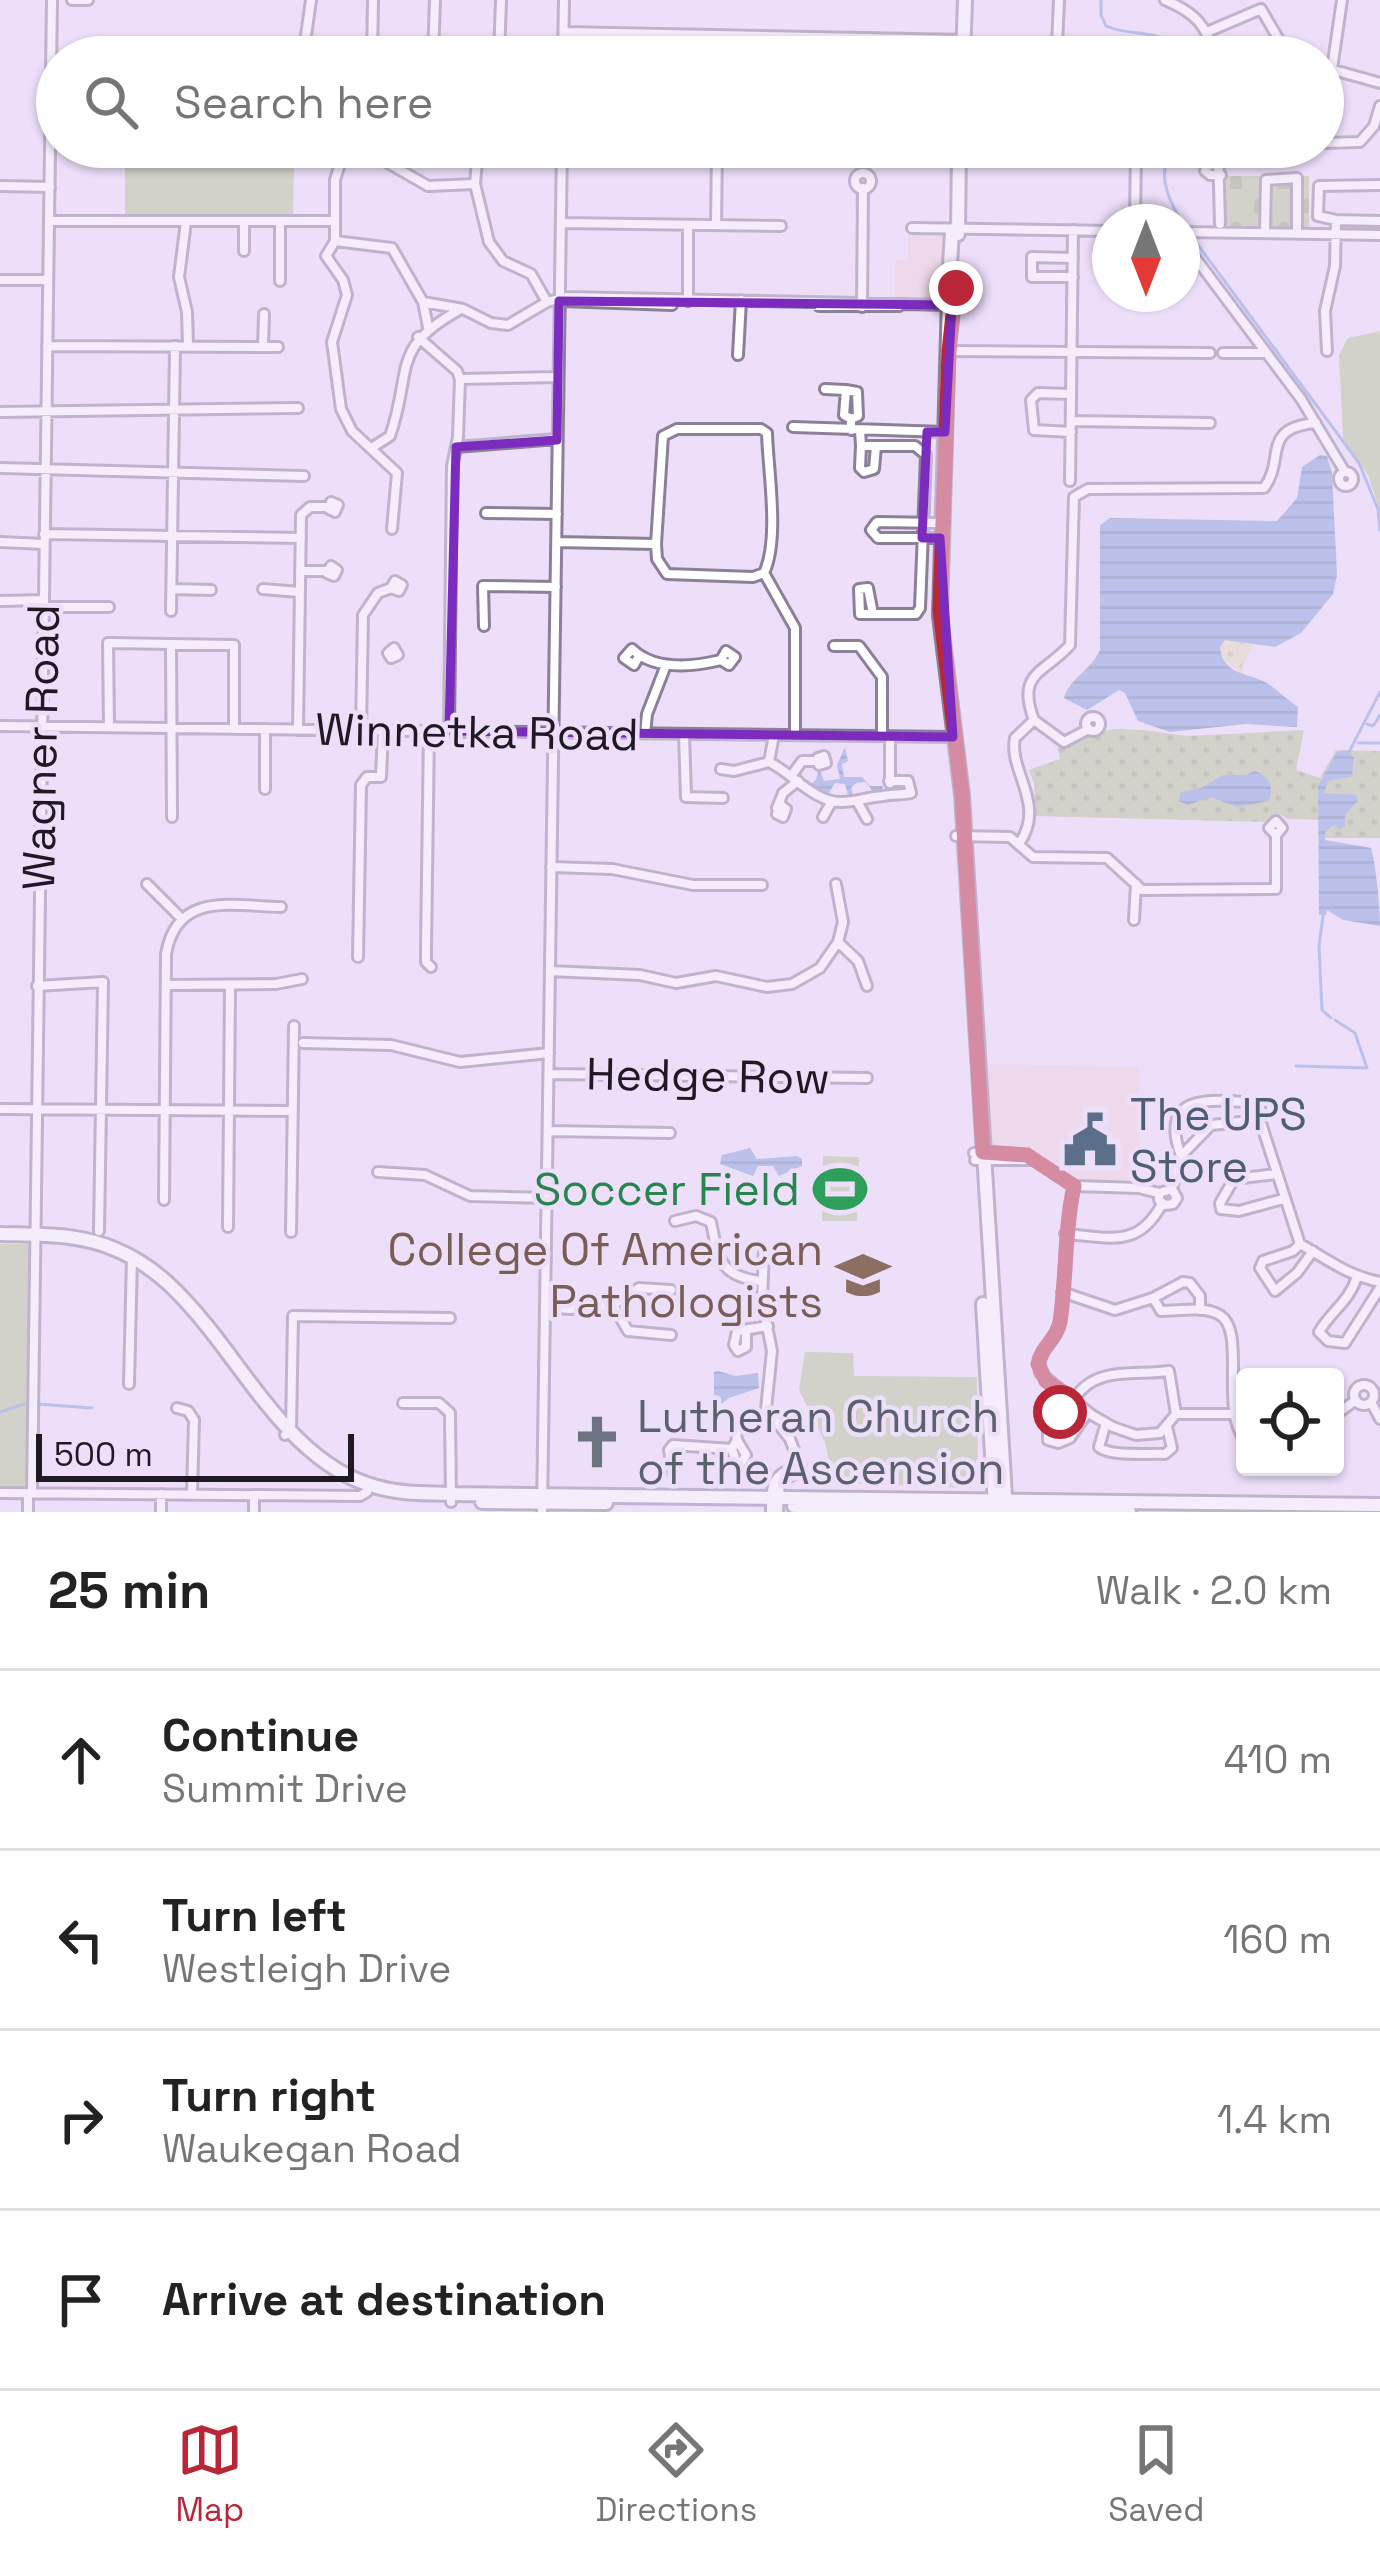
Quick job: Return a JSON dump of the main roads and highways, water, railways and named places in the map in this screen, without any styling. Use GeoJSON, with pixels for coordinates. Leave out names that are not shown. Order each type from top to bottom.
{"type":"FeatureCollection","features":[{"type":"Feature","properties":{"kind":"main road"},"geometry":{"type":"LineString","coordinates":[[964,36],[965,0]]}},
{"type":"Feature","properties":{"kind":"main road"},"geometry":{"type":"LineString","coordinates":[[958,168],[951,244],[940,616],[960,836],[1000,1507]]}},
{"type":"Feature","properties":{"kind":"main road"},"geometry":{"type":"LineString","coordinates":[[0,1238],[83,1246],[132,1260],[179,1301],[311,1460],[363,1497],[778,1506],[1380,1505]]}},
{"type":"Feature","properties":{"kind":"main road"},"geometry":{"type":"LineString","coordinates":[[288,1433],[321,1460],[374,1487],[450,1498]]}},
{"type":"Feature","properties":{"kind":"main road"},"geometry":{"type":"LineString","coordinates":[[1000,1507],[1129,1512]]}},
{"type":"Feature","properties":{"kind":"water"},"geometry":{"type":"Polygon","coordinates":[[[1320,455],[1327,456],[1332,473],[1337,575],[1333,594],[1301,633],[1275,647],[1225,640],[1220,647],[1230,667],[1265,682],[1298,707],[1297,727],[1246,724],[1170,732],[1138,721],[1119,690],[1087,710],[1064,698],[1100,650],[1100,525],[1110,518],[1277,521],[1297,498],[1302,467],[1320,455]]]}},
{"type":"Feature","properties":{"kind":"water"},"geometry":{"type":"Polygon","coordinates":[[[845,747],[844,777],[862,777],[870,786],[883,786],[882,790],[873,792],[866,782],[856,783],[851,788],[854,797],[849,799],[845,784],[835,783],[827,796],[808,786],[816,780],[819,768],[824,781],[840,779],[837,765],[845,747]]]}},
{"type":"Feature","properties":{"kind":"water"},"geometry":{"type":"Polygon","coordinates":[[[1346,750],[1354,758],[1352,776],[1328,781],[1324,793],[1356,795],[1358,801],[1345,814],[1345,826],[1339,830],[1334,825],[1325,832],[1325,840],[1371,848],[1380,926],[1343,920],[1327,910],[1326,915],[1319,915],[1318,786],[1337,752],[1346,750]]]}},
{"type":"Feature","properties":{"kind":"water"},"geometry":{"type":"Polygon","coordinates":[[[1254,771],[1269,782],[1268,801],[1237,807],[1210,797],[1188,805],[1178,801],[1181,792],[1201,788],[1223,775],[1254,771]]]}},
{"type":"Feature","properties":{"kind":"water"},"geometry":{"type":"Polygon","coordinates":[[[750,1148],[757,1159],[797,1156],[802,1166],[779,1176],[773,1166],[758,1166],[753,1176],[720,1164],[722,1155],[750,1148]]]}},
{"type":"Feature","properties":{"kind":"water"},"geometry":{"type":"Polygon","coordinates":[[[714,1372],[735,1376],[758,1373],[759,1388],[729,1398],[714,1409],[714,1372]]]}},
{"type":"Feature","properties":{"kind":"waterway"},"geometry":{"type":"LineString","coordinates":[[1101,0],[1106,26],[1153,36]]}},
{"type":"Feature","properties":{"kind":"waterway"},"geometry":{"type":"LineString","coordinates":[[1165,168],[1173,204]]}},
{"type":"Feature","properties":{"kind":"waterway"},"geometry":{"type":"LineString","coordinates":[[1200,248],[1359,463],[1378,509],[1380,530]]}},
{"type":"Feature","properties":{"kind":"waterway"},"geometry":{"type":"LineString","coordinates":[[1350,750],[1380,692]]}},
{"type":"Feature","properties":{"kind":"waterway"},"geometry":{"type":"LineString","coordinates":[[1367,724],[1373,726],[1380,715]]}},
{"type":"Feature","properties":{"kind":"waterway"},"geometry":{"type":"LineString","coordinates":[[1358,743],[1380,743]]}},
{"type":"Feature","properties":{"kind":"waterway"},"geometry":{"type":"LineString","coordinates":[[1323,916],[1319,946],[1322,1010],[1331,1018]]}},
{"type":"Feature","properties":{"kind":"waterway"},"geometry":{"type":"LineString","coordinates":[[1296,1066],[1367,1068],[1355,1033],[1335,1020]]}},
{"type":"Feature","properties":{"kind":"waterway"},"geometry":{"type":"LineString","coordinates":[[0,1412],[24,1404]]}},
{"type":"Feature","properties":{"kind":"waterway"},"geometry":{"type":"LineString","coordinates":[[37,1404],[92,1408]]}},
{"type":"Feature","properties":{"kind":"place","name":"The UPS Store"},"geometry":{"type":"Point","coordinates":[1090,1140]}},
{"type":"Feature","properties":{"kind":"place","name":"Soccer Field"},"geometry":{"type":"Point","coordinates":[840,1189]}},
{"type":"Feature","properties":{"kind":"place","name":"College Of American Pathologists"},"geometry":{"type":"Point","coordinates":[863,1275]}},
{"type":"Feature","properties":{"kind":"place","name":"Lutheran Church of the Ascension"},"geometry":{"type":"Point","coordinates":[597,1442]}}]}
